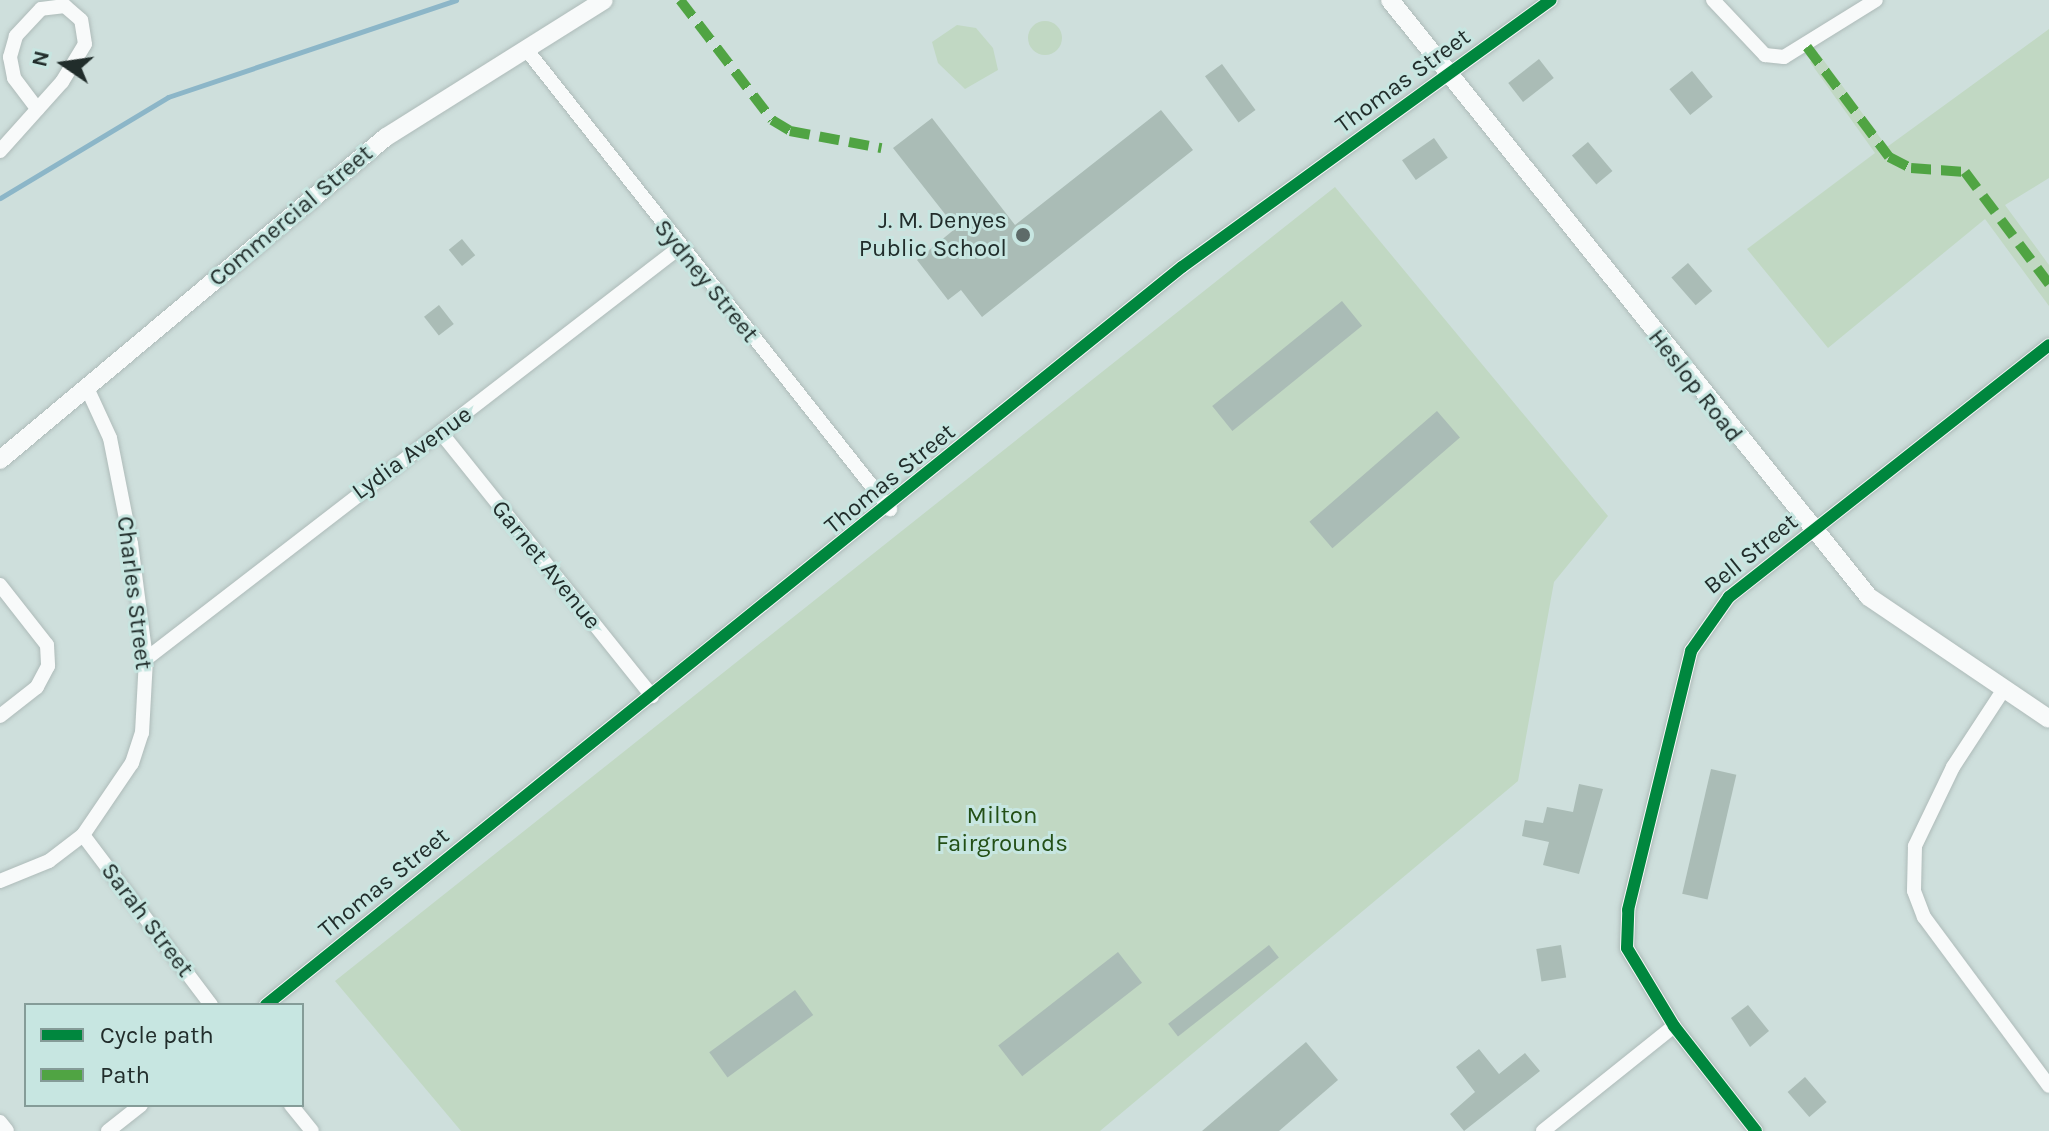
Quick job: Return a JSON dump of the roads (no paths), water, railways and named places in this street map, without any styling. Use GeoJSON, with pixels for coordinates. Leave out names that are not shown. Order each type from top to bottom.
{"type":"FeatureCollection","features":[{"type":"Feature","properties":{"kind":"street","name":"Commercial Street"},"geometry":{"type":"LineString","coordinates":[[0,460],[386,137],[604,0]]}},
{"type":"Feature","properties":{"kind":"street","name":"Heslop Road"},"geometry":{"type":"LineString","coordinates":[[1390,0],[1811,533],[1869,597],[2002,692],[2049,719]]}},
{"type":"Feature","properties":{"kind":"street","name":"Thomas Street"},"geometry":{"type":"LineString","coordinates":[[268,1003],[890,509],[1182,267],[1551,0]]}},
{"type":"Feature","properties":{"kind":"street"},"geometry":{"type":"LineString","coordinates":[[1713,0],[1765,55],[1784,57],[1876,0]]}},
{"type":"Feature","properties":{"kind":"street"},"geometry":{"type":"LineString","coordinates":[[0,151],[37,109],[85,44],[81,20],[65,6],[41,9],[13,46],[14,78],[37,109]]}},
{"type":"Feature","properties":{"kind":"street","name":"Sydney Street"},"geometry":{"type":"LineString","coordinates":[[526,49],[679,248],[890,509]]}},
{"type":"Feature","properties":{"kind":"street","name":"Lydia Avenue"},"geometry":{"type":"LineString","coordinates":[[146,659],[442,434],[679,248]]}},
{"type":"Feature","properties":{"kind":"street","name":"Bell Street"},"geometry":{"type":"LineString","coordinates":[[1756,1131],[1674,1026],[1632,966],[1625,932],[1691,651],[1729,597],[2049,345]]}},
{"type":"Feature","properties":{"kind":"street","name":"Charles Street"},"geometry":{"type":"LineString","coordinates":[[0,881],[49,861],[83,835],[132,763],[142,733],[146,659],[110,438],[87,388]]}},
{"type":"Feature","properties":{"kind":"street","name":"Garnet Avenue"},"geometry":{"type":"LineString","coordinates":[[442,434],[652,696]]}},
{"type":"Feature","properties":{"kind":"street"},"geometry":{"type":"LineString","coordinates":[[0,585],[47,645],[48,666],[37,687],[0,716]]}},
{"type":"Feature","properties":{"kind":"street"},"geometry":{"type":"LineString","coordinates":[[2002,692],[1923,827],[1915,846],[1914,891],[1942,942],[2049,1086]]}},
{"type":"Feature","properties":{"kind":"street","name":"Sarah Street"},"geometry":{"type":"LineString","coordinates":[[83,835],[209,1003]]}},
{"type":"Feature","properties":{"kind":"street"},"geometry":{"type":"LineString","coordinates":[[1543,1131],[1674,1026]]}},
{"type":"Feature","properties":{"kind":"street"},"geometry":{"type":"LineString","coordinates":[[108,1131],[138,1107]]}},
{"type":"Feature","properties":{"kind":"street"},"geometry":{"type":"LineString","coordinates":[[293,1107],[312,1131]]}},
{"type":"Feature","properties":{"kind":"street"},"geometry":{"type":"LineString","coordinates":[[0,1122],[7,1131]]}},
{"type":"Feature","properties":{"kind":"waterway"},"geometry":{"type":"LineString","coordinates":[[0,198],[168,97],[456,0]]}},
{"type":"Feature","properties":{"kind":"place","name":"J. M. Denyes Public School"},"geometry":{"type":"Point","coordinates":[1023,235]}},
{"type":"Feature","properties":{"kind":"park label","name":"Milton Fairgrounds"},"geometry":{"type":"Point","coordinates":[1002,830]}}]}
